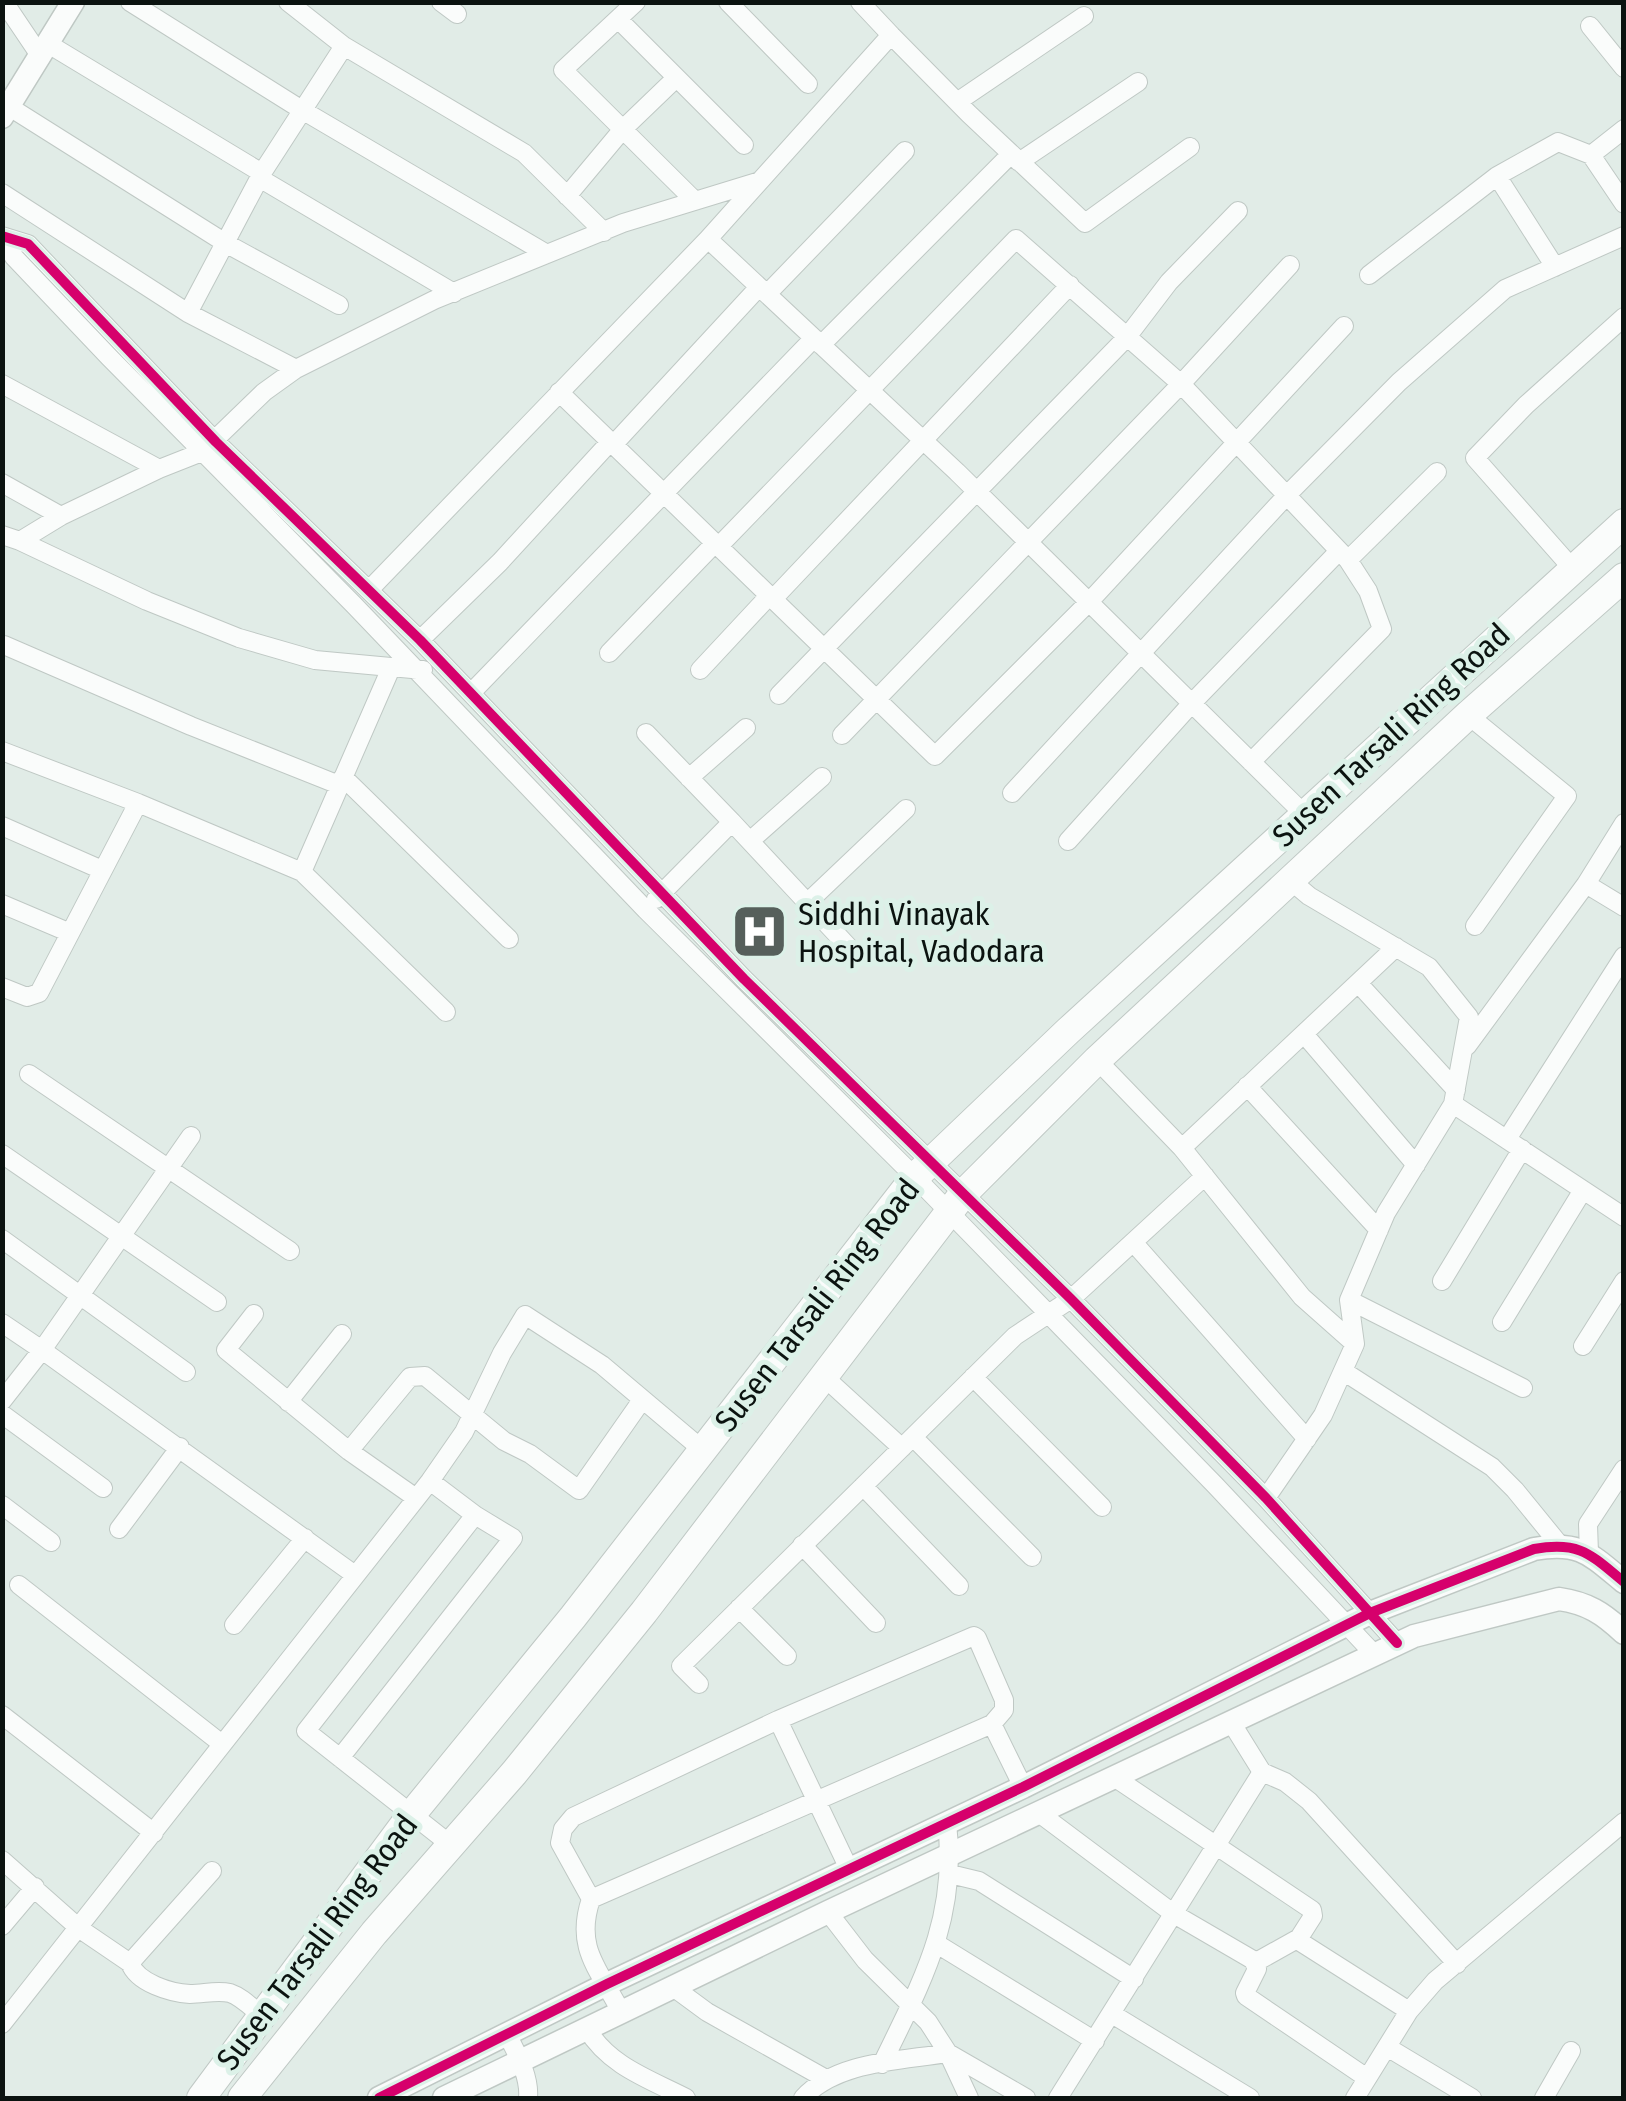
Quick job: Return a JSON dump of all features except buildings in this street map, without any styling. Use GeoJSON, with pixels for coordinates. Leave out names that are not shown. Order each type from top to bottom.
{"type":"FeatureCollection","features":[{"type":"Feature","properties":{"kind":"main road","name":"Susen Tarsali Ring Road"},"geometry":{"type":"LineString","coordinates":[[201,2098],[412,1814],[704,1451],[923,1169],[1624,523]]}},
{"type":"Feature","properties":{"kind":"main road","name":"Susen Tarsali Ring Road"},"geometry":{"type":"LineString","coordinates":[[242,2098],[374,1933],[644,1612],[955,1203],[1097,1060],[1468,715],[1624,577]]}},
{"type":"Feature","properties":{"kind":"street"},"geometry":{"type":"LineString","coordinates":[[4,2],[45,51],[454,293]]}},
{"type":"Feature","properties":{"kind":"street"},"geometry":{"type":"LineString","coordinates":[[73,2],[5,112],[227,244],[339,305]]}},
{"type":"Feature","properties":{"kind":"street"},"geometry":{"type":"LineString","coordinates":[[130,2],[302,110],[547,254]]}},
{"type":"Feature","properties":{"kind":"street"},"geometry":{"type":"LineString","coordinates":[[288,2],[344,46],[524,153],[604,232]]}},
{"type":"Feature","properties":{"kind":"street"},"geometry":{"type":"LineString","coordinates":[[636,2],[563,70],[695,202]]}},
{"type":"Feature","properties":{"kind":"street"},"geometry":{"type":"LineString","coordinates":[[728,2],[808,84]]}},
{"type":"Feature","properties":{"kind":"street"},"geometry":{"type":"LineString","coordinates":[[860,2],[957,102],[1086,223],[1190,147]]}},
{"type":"Feature","properties":{"kind":"street"},"geometry":{"type":"LineString","coordinates":[[957,102],[1084,16]]}},
{"type":"Feature","properties":{"kind":"street"},"geometry":{"type":"LineString","coordinates":[[618,20],[744,144]]}},
{"type":"Feature","properties":{"kind":"street"},"geometry":{"type":"LineString","coordinates":[[1590,26],[1624,68]]}},
{"type":"Feature","properties":{"kind":"street"},"geometry":{"type":"LineString","coordinates":[[369,590],[708,239],[891,35]]}},
{"type":"Feature","properties":{"kind":"street"},"geometry":{"type":"LineString","coordinates":[[188,313],[261,176],[344,46]]}},
{"type":"Feature","properties":{"kind":"street"},"geometry":{"type":"LineString","coordinates":[[567,196],[623,129],[675,79]]}},
{"type":"Feature","properties":{"kind":"street"},"geometry":{"type":"LineString","coordinates":[[471,694],[818,342],[1015,158],[1138,82]]}},
{"type":"Feature","properties":{"kind":"street"},"geometry":{"type":"LineString","coordinates":[[1591,155],[1624,129]]}},
{"type":"Feature","properties":{"kind":"street"},"geometry":{"type":"LineString","coordinates":[[1369,276],[1496,176],[1558,142],[1591,155],[1624,204]]}},
{"type":"Feature","properties":{"kind":"street"},"geometry":{"type":"LineString","coordinates":[[420,640],[905,151]]}},
{"type":"Feature","properties":{"kind":"street"},"geometry":{"type":"LineString","coordinates":[[1496,176],[1555,267]]}},
{"type":"Feature","properties":{"kind":"street"},"geometry":{"type":"LineString","coordinates":[[11,538],[209,447],[264,392],[296,369],[454,293],[604,232],[760,181]]}},
{"type":"Feature","properties":{"kind":"street"},"geometry":{"type":"LineString","coordinates":[[2,193],[188,313],[296,369]]}},
{"type":"Feature","properties":{"kind":"street"},"geometry":{"type":"LineString","coordinates":[[778,695],[1127,337],[1169,282],[1238,210]]}},
{"type":"Feature","properties":{"kind":"street"},"geometry":{"type":"LineString","coordinates":[[2,236],[21,251],[209,447],[646,910],[923,1169]]}},
{"type":"Feature","properties":{"kind":"street"},"geometry":{"type":"LineString","coordinates":[[1012,793],[1287,495],[1399,382],[1505,290],[1624,236]]}},
{"type":"Feature","properties":{"kind":"street"},"geometry":{"type":"LineString","coordinates":[[708,239],[978,493],[1304,814]]}},
{"type":"Feature","properties":{"kind":"street"},"geometry":{"type":"LineString","coordinates":[[609,653],[1016,239],[1181,384],[1344,555],[1368,591],[1382,630],[1251,762]]}},
{"type":"Feature","properties":{"kind":"street"},"geometry":{"type":"LineString","coordinates":[[2,276],[21,251]]}},
{"type":"Feature","properties":{"kind":"street"},"geometry":{"type":"LineString","coordinates":[[842,736],[1181,384],[1290,265]]}},
{"type":"Feature","properties":{"kind":"street"},"geometry":{"type":"LineString","coordinates":[[700,670],[1070,285]]}},
{"type":"Feature","properties":{"kind":"street"},"geometry":{"type":"LineString","coordinates":[[1572,568],[1476,458],[1526,405],[1624,318]]}},
{"type":"Feature","properties":{"kind":"street"},"geometry":{"type":"LineString","coordinates":[[559,392],[935,756],[1088,602],[1344,326]]}},
{"type":"Feature","properties":{"kind":"street"},"geometry":{"type":"LineString","coordinates":[[2,384],[159,469]]}},
{"type":"Feature","properties":{"kind":"street"},"geometry":{"type":"LineString","coordinates":[[209,447],[420,640],[955,1203],[1048,1315],[1374,1654]]}},
{"type":"Feature","properties":{"kind":"street"},"geometry":{"type":"LineString","coordinates":[[1068,841],[1192,703],[1344,555],[1437,472]]}},
{"type":"Feature","properties":{"kind":"street"},"geometry":{"type":"LineString","coordinates":[[2,483],[61,516]]}},
{"type":"Feature","properties":{"kind":"street"},"geometry":{"type":"LineString","coordinates":[[11,538],[238,638],[315,660],[418,671],[442,665]]}},
{"type":"Feature","properties":{"kind":"street"},"geometry":{"type":"LineString","coordinates":[[4,645],[191,726],[341,781],[510,940]]}},
{"type":"Feature","properties":{"kind":"street"},"geometry":{"type":"LineString","coordinates":[[302,872],[391,668]]}},
{"type":"Feature","properties":{"kind":"street"},"geometry":{"type":"LineString","coordinates":[[1468,715],[1567,796],[1475,926]]}},
{"type":"Feature","properties":{"kind":"street"},"geometry":{"type":"LineString","coordinates":[[689,778],[746,728]]}},
{"type":"Feature","properties":{"kind":"street"},"geometry":{"type":"LineString","coordinates":[[646,734],[855,954]]}},
{"type":"Feature","properties":{"kind":"street"},"geometry":{"type":"LineString","coordinates":[[2,751],[302,872],[446,1012]]}},
{"type":"Feature","properties":{"kind":"street"},"geometry":{"type":"LineString","coordinates":[[750,841],[822,778]]}},
{"type":"Feature","properties":{"kind":"street"},"geometry":{"type":"LineString","coordinates":[[2,987],[34,997],[138,803]]}},
{"type":"Feature","properties":{"kind":"street"},"geometry":{"type":"LineString","coordinates":[[806,902],[906,809]]}},
{"type":"Feature","properties":{"kind":"street"},"geometry":{"type":"LineString","coordinates":[[646,910],[732,822]]}},
{"type":"Feature","properties":{"kind":"street"},"geometry":{"type":"LineString","coordinates":[[1463,1051],[1586,884],[1624,822]]}},
{"type":"Feature","properties":{"kind":"street"},"geometry":{"type":"LineString","coordinates":[[2,826],[102,870]]}},
{"type":"Feature","properties":{"kind":"street"},"geometry":{"type":"LineString","coordinates":[[1266,1498],[1323,1415],[1355,1344],[1350,1300],[1379,1230],[1455,1097],[1469,1017],[1429,966],[1309,896],[1290,880]]}},
{"type":"Feature","properties":{"kind":"street"},"geometry":{"type":"LineString","coordinates":[[1586,884],[1624,907]]}},
{"type":"Feature","properties":{"kind":"street"},"geometry":{"type":"LineString","coordinates":[[2,904],[68,932]]}},
{"type":"Feature","properties":{"kind":"street"},"geometry":{"type":"LineString","coordinates":[[1182,1148],[1396,947]]}},
{"type":"Feature","properties":{"kind":"street"},"geometry":{"type":"LineString","coordinates":[[1442,1281],[1514,1144],[1624,956]]}},
{"type":"Feature","properties":{"kind":"street"},"geometry":{"type":"LineString","coordinates":[[1358,982],[1455,1097],[1514,1144],[1624,1218]]}},
{"type":"Feature","properties":{"kind":"street"},"geometry":{"type":"LineString","coordinates":[[1304,1034],[1416,1165]]}},
{"type":"Feature","properties":{"kind":"street"},"geometry":{"type":"LineString","coordinates":[[1097,1060],[1182,1148],[1302,1297],[1355,1344]]}},
{"type":"Feature","properties":{"kind":"street"},"geometry":{"type":"LineString","coordinates":[[30,1074],[290,1251]]}},
{"type":"Feature","properties":{"kind":"street"},"geometry":{"type":"LineString","coordinates":[[1248,1086],[1379,1230]]}},
{"type":"Feature","properties":{"kind":"street"},"geometry":{"type":"LineString","coordinates":[[2,1401],[191,1136]]}},
{"type":"Feature","properties":{"kind":"street"},"geometry":{"type":"LineString","coordinates":[[2,1154],[218,1302]]}},
{"type":"Feature","properties":{"kind":"street"},"geometry":{"type":"LineString","coordinates":[[698,1684],[681,1666],[1015,1336],[1071,1299],[1205,1176]]}},
{"type":"Feature","properties":{"kind":"street"},"geometry":{"type":"LineString","coordinates":[[1502,1322],[1583,1190]]}},
{"type":"Feature","properties":{"kind":"street"},"geometry":{"type":"LineString","coordinates":[[955,1203],[1071,1299],[1266,1498],[1398,1643]]}},
{"type":"Feature","properties":{"kind":"street"},"geometry":{"type":"LineString","coordinates":[[2,1239],[186,1372]]}},
{"type":"Feature","properties":{"kind":"street"},"geometry":{"type":"LineString","coordinates":[[1133,1242],[1307,1439]]}},
{"type":"Feature","properties":{"kind":"street"},"geometry":{"type":"LineString","coordinates":[[1583,1346],[1624,1281]]}},
{"type":"Feature","properties":{"kind":"street"},"geometry":{"type":"LineString","coordinates":[[1350,1300],[1523,1388]]}},
{"type":"Feature","properties":{"kind":"street"},"geometry":{"type":"LineString","coordinates":[[254,1314],[226,1350],[349,1451],[416,1498]]}},
{"type":"Feature","properties":{"kind":"street"},"geometry":{"type":"LineString","coordinates":[[2,2024],[430,1481],[472,1415],[525,1315],[602,1365],[704,1451]]}},
{"type":"Feature","properties":{"kind":"street"},"geometry":{"type":"LineString","coordinates":[[2,1323],[356,1576]]}},
{"type":"Feature","properties":{"kind":"street"},"geometry":{"type":"LineString","coordinates":[[288,1402],[342,1334]]}},
{"type":"Feature","properties":{"kind":"street"},"geometry":{"type":"LineString","coordinates":[[1342,1371],[1492,1467],[1516,1490],[1559,1544]]}},
{"type":"Feature","properties":{"kind":"street"},"geometry":{"type":"LineString","coordinates":[[349,1451],[410,1377],[418,1374],[504,1441],[530,1454],[580,1490],[642,1400]]}},
{"type":"Feature","properties":{"kind":"street"},"geometry":{"type":"LineString","coordinates":[[822,1375],[908,1442],[1032,1556]]}},
{"type":"Feature","properties":{"kind":"street"},"geometry":{"type":"LineString","coordinates":[[973,1377],[1102,1507]]}},
{"type":"Feature","properties":{"kind":"street"},"geometry":{"type":"LineString","coordinates":[[2,1414],[103,1488]]}},
{"type":"Feature","properties":{"kind":"street"},"geometry":{"type":"LineString","coordinates":[[119,1529],[180,1447]]}},
{"type":"Feature","properties":{"kind":"street"},"geometry":{"type":"LineString","coordinates":[[1589,1553],[1588,1524],[1624,1469]]}},
{"type":"Feature","properties":{"kind":"street"},"geometry":{"type":"LineString","coordinates":[[340,1758],[513,1538],[430,1481]]}},
{"type":"Feature","properties":{"kind":"street"},"geometry":{"type":"LineString","coordinates":[[863,1486],[959,1586]]}},
{"type":"Feature","properties":{"kind":"street"},"geometry":{"type":"LineString","coordinates":[[2,1505],[50,1542]]}},
{"type":"Feature","properties":{"kind":"street"},"geometry":{"type":"LineString","coordinates":[[451,1845],[306,1732],[475,1515]]}},
{"type":"Feature","properties":{"kind":"street"},"geometry":{"type":"LineString","coordinates":[[234,1624],[305,1538]]}},
{"type":"Feature","properties":{"kind":"street"},"geometry":{"type":"LineString","coordinates":[[379,2098],[607,1984],[1024,1787],[1370,1613],[1534,1549],[1559,1544],[1589,1553],[1624,1582]]}},
{"type":"Feature","properties":{"kind":"street"},"geometry":{"type":"LineString","coordinates":[[802,1546],[876,1623]]}},
{"type":"Feature","properties":{"kind":"street"},"geometry":{"type":"LineString","coordinates":[[19,1585],[222,1744]]}},
{"type":"Feature","properties":{"kind":"street"},"geometry":{"type":"LineString","coordinates":[[444,2098],[828,1912],[950,1865],[1039,1813],[1414,1636],[1559,1599],[1583,1602],[1624,1632]]}},
{"type":"Feature","properties":{"kind":"street"},"geometry":{"type":"LineString","coordinates":[[739,1608],[787,1656]]}},
{"type":"Feature","properties":{"kind":"street"},"geometry":{"type":"LineString","coordinates":[[591,1900],[992,1724],[1004,1710],[1004,1700],[974,1636],[778,1720],[572,1817],[563,1829],[560,1843],[591,1900],[583,1929],[584,1944],[621,2012]]}},
{"type":"Feature","properties":{"kind":"street"},"geometry":{"type":"LineString","coordinates":[[2,1715],[154,1833]]}},
{"type":"Feature","properties":{"kind":"street"},"geometry":{"type":"LineString","coordinates":[[778,1720],[849,1869]]}},
{"type":"Feature","properties":{"kind":"street"},"geometry":{"type":"LineString","coordinates":[[1231,1722],[1262,1772],[1285,1782],[1308,1801],[1458,1964]]}},
{"type":"Feature","properties":{"kind":"street"},"geometry":{"type":"LineString","coordinates":[[992,1724],[1024,1787]]}},
{"type":"Feature","properties":{"kind":"street"},"geometry":{"type":"LineString","coordinates":[[1058,2098],[1262,1772]]}},
{"type":"Feature","properties":{"kind":"street"},"geometry":{"type":"LineString","coordinates":[[1114,1777],[1312,1910],[1314,1916],[1300,1938],[1256,1962]]}},
{"type":"Feature","properties":{"kind":"street"},"geometry":{"type":"LineString","coordinates":[[1039,1813],[1174,1914],[1256,1962]]}},
{"type":"Feature","properties":{"kind":"street"},"geometry":{"type":"LineString","coordinates":[[1355,2098],[1409,2010],[1435,1981],[1624,1822]]}},
{"type":"Feature","properties":{"kind":"street"},"geometry":{"type":"LineString","coordinates":[[882,2064],[924,1981],[937,1944],[950,1865],[946,1823]]}},
{"type":"Feature","properties":{"kind":"street"},"geometry":{"type":"LineString","coordinates":[[2,1860],[80,1929],[130,1963],[141,1978],[187,1994],[228,1993],[262,2016]]}},
{"type":"Feature","properties":{"kind":"street"},"geometry":{"type":"LineString","coordinates":[[950,1865],[1134,1978]]}},
{"type":"Feature","properties":{"kind":"street"},"geometry":{"type":"LineString","coordinates":[[130,1963],[212,1870]]}},
{"type":"Feature","properties":{"kind":"street"},"geometry":{"type":"LineString","coordinates":[[2,1926],[35,1887]]}},
{"type":"Feature","properties":{"kind":"street"},"geometry":{"type":"LineString","coordinates":[[828,1912],[865,1960],[911,2004],[948,2053],[969,2098]]}},
{"type":"Feature","properties":{"kind":"street"},"geometry":{"type":"LineString","coordinates":[[1300,1938],[1302,1943],[1409,2010]]}},
{"type":"Feature","properties":{"kind":"street"},"geometry":{"type":"LineString","coordinates":[[937,1944],[1096,2041]]}},
{"type":"Feature","properties":{"kind":"street"},"geometry":{"type":"LineString","coordinates":[[1256,1962],[1246,1996],[1367,2078]]}},
{"type":"Feature","properties":{"kind":"street"},"geometry":{"type":"LineString","coordinates":[[673,1987],[707,2012],[826,2079]]}},
{"type":"Feature","properties":{"kind":"street"},"geometry":{"type":"LineString","coordinates":[[1112,2014],[1250,2098]]}},
{"type":"Feature","properties":{"kind":"street"},"geometry":{"type":"LineString","coordinates":[[587,2029],[596,2045],[615,2062],[686,2098]]}},
{"type":"Feature","properties":{"kind":"street"},"geometry":{"type":"LineString","coordinates":[[507,2034],[520,2061],[528,2098]]}},
{"type":"Feature","properties":{"kind":"street"},"geometry":{"type":"LineString","coordinates":[[1387,2047],[1472,2098]]}},
{"type":"Feature","properties":{"kind":"street"},"geometry":{"type":"LineString","coordinates":[[1544,2098],[1572,2052]]}},
{"type":"Feature","properties":{"kind":"street"},"geometry":{"type":"LineString","coordinates":[[803,2098],[826,2079],[948,2053],[1026,2098]]}},
{"type":"Feature","properties":{"kind":"cycle path"},"geometry":{"type":"LineString","coordinates":[[2,236],[28,244],[216,442],[420,640],[744,979],[1071,1299],[1266,1498],[1397,1643]]}},
{"type":"Feature","properties":{"kind":"cycle path"},"geometry":{"type":"LineString","coordinates":[[379,2098],[607,1984],[1023,1787],[1370,1613],[1534,1549],[1550,1547],[1584,1552],[1624,1582]]}},
{"type":"Feature","properties":{"kind":"place","name":"Siddhi Vinayak Hospital, Vadodara"},"geometry":{"type":"Point","coordinates":[759,932]}}]}
